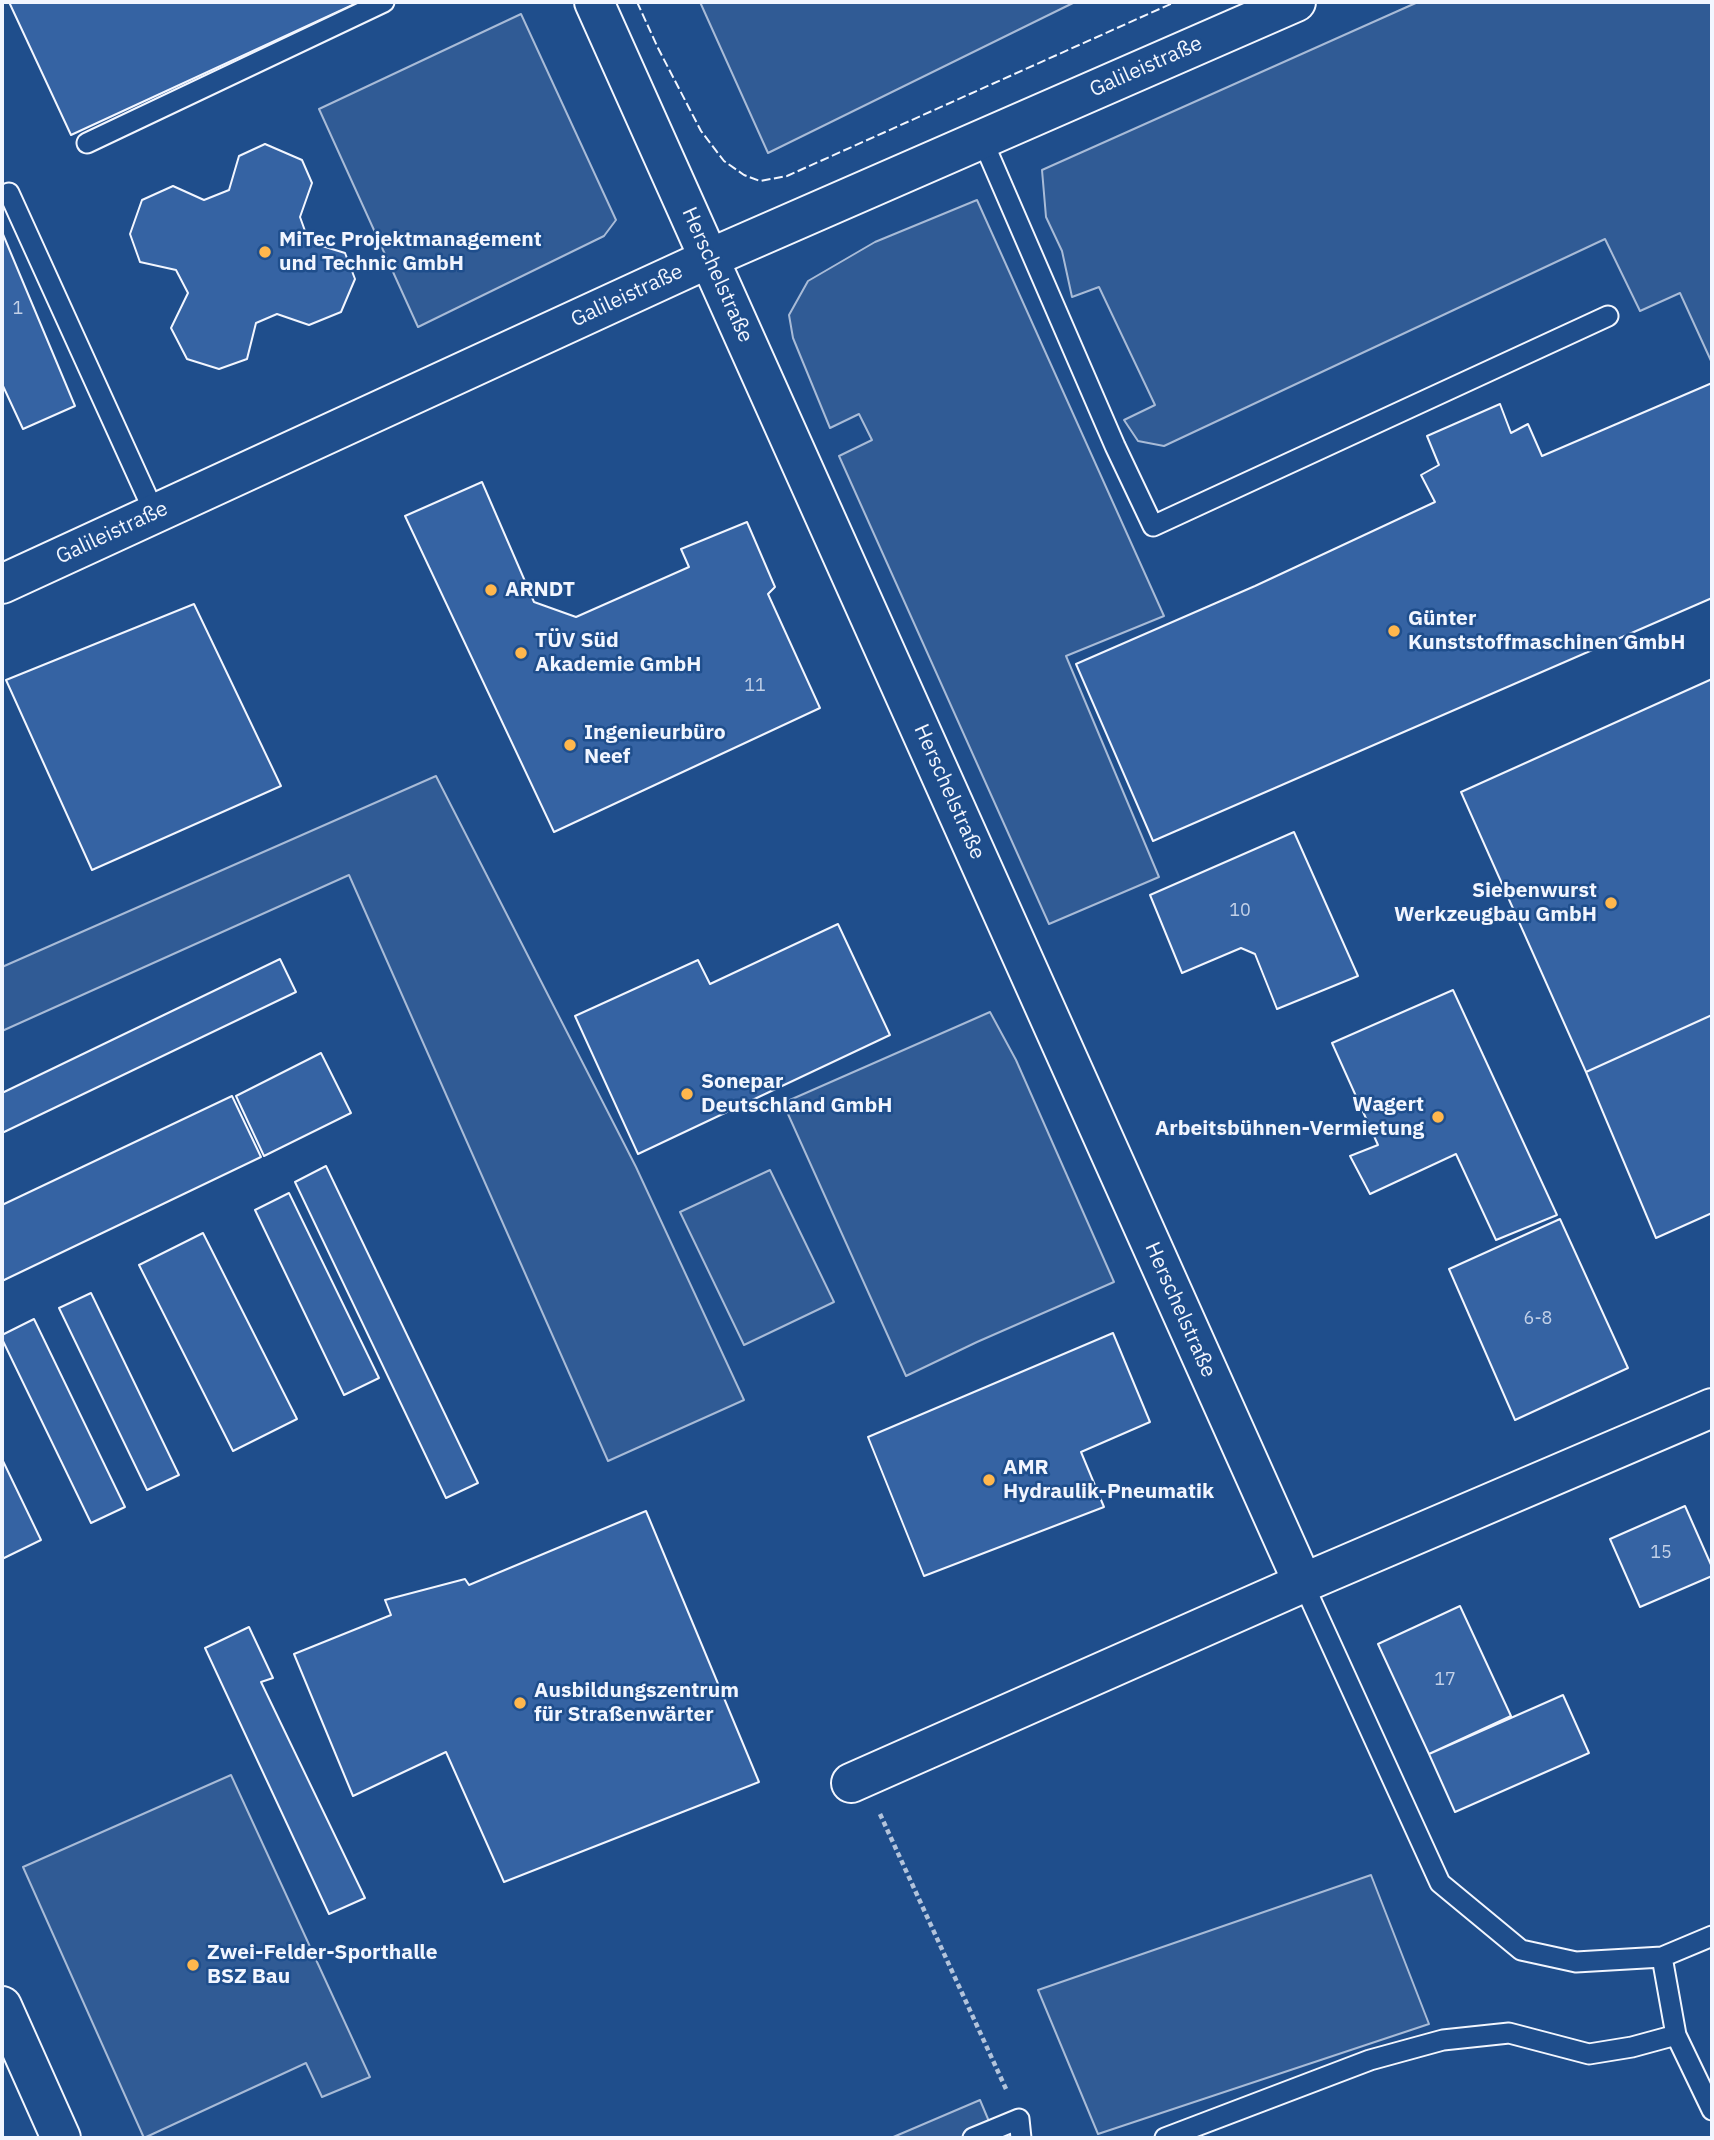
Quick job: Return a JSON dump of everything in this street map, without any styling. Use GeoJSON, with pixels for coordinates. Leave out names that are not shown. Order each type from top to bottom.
{"type":"FeatureCollection","features":[{"type":"Feature","properties":{"kind":"street","name":"Herschelstraße"},"geometry":{"type":"LineString","coordinates":[[594,2],[1303,1583]]}},
{"type":"Feature","properties":{"kind":"street","name":"Galileistraße"},"geometry":{"type":"LineString","coordinates":[[2,584],[710,258],[1296,2]]}},
{"type":"Feature","properties":{"kind":"street"},"geometry":{"type":"LineString","coordinates":[[857,1780],[1303,1583],[1712,1408]]}},
{"type":"Feature","properties":{"kind":"street"},"geometry":{"type":"LineString","coordinates":[[2,2006],[61,2138]]}},
{"type":"Feature","properties":{"kind":"lane"},"geometry":{"type":"LineString","coordinates":[[87,143],[384,2]]}},
{"type":"Feature","properties":{"kind":"lane"},"geometry":{"type":"LineString","coordinates":[[982,139],[1115,446],[1153,526],[1608,316]]}},
{"type":"Feature","properties":{"kind":"lane"},"geometry":{"type":"LineString","coordinates":[[9,193],[155,513]]}},
{"type":"Feature","properties":{"kind":"lane"},"geometry":{"type":"LineString","coordinates":[[1303,1583],[1440,1883],[1521,1950],[1576,1962],[1662,1957],[1712,1936]]}},
{"type":"Feature","properties":{"kind":"lane"},"geometry":{"type":"LineString","coordinates":[[1662,1957],[1676,2035],[1712,2110]]}},
{"type":"Feature","properties":{"kind":"lane"},"geometry":{"type":"LineString","coordinates":[[1165,2138],[1370,2060],[1443,2040],[1509,2033],[1589,2054],[1632,2047],[1676,2035]]}},
{"type":"Feature","properties":{"kind":"lane"},"geometry":{"type":"LineString","coordinates":[[973,2138],[1020,2129]]}},
{"type":"Feature","properties":{"kind":"path"},"geometry":{"type":"LineString","coordinates":[[857,1780],[1020,2129]]}},
{"type":"Feature","properties":{"kind":"shaded area"},"geometry":{"type":"Polygon","coordinates":[[[700,2],[1075,2],[768,153],[700,2]]]}},
{"type":"Feature","properties":{"kind":"shaded area"},"geometry":{"type":"Polygon","coordinates":[[[1418,2],[1712,2],[1712,363],[1680,293],[1640,311],[1605,239],[1164,446],[1138,441],[1124,420],[1155,405],[1099,287],[1072,297],[1062,251],[1046,217],[1042,170],[1418,2]]]}},
{"type":"Feature","properties":{"kind":"shaded area"},"geometry":{"type":"Polygon","coordinates":[[[521,14],[616,220],[604,236],[418,327],[319,109],[521,14]]]}},
{"type":"Feature","properties":{"kind":"shaded area"},"geometry":{"type":"Polygon","coordinates":[[[977,200],[1164,616],[1066,656],[1159,877],[1049,924],[839,456],[872,440],[859,414],[830,428],[793,338],[789,315],[808,281],[875,242],[977,200]]]}},
{"type":"Feature","properties":{"kind":"shaded area"},"geometry":{"type":"Polygon","coordinates":[[[436,776],[636,1167],[744,1400],[608,1461],[349,875],[2,1031],[2,967],[436,776]]]}},
{"type":"Feature","properties":{"kind":"shaded area"},"geometry":{"type":"Polygon","coordinates":[[[990,1012],[1016,1060],[1114,1282],[906,1376],[783,1103],[990,1012]]]}},
{"type":"Feature","properties":{"kind":"shaded area"},"geometry":{"type":"Polygon","coordinates":[[[770,1170],[834,1302],[744,1345],[680,1212],[770,1170]]]}},
{"type":"Feature","properties":{"kind":"shaded area","name":"Zwei-Felder-Sporthalle BSZ Bau"},"geometry":{"type":"Polygon","coordinates":[[[231,1775],[370,2077],[322,2097],[306,2063],[144,2138],[23,1867],[231,1775]]]}},
{"type":"Feature","properties":{"kind":"shaded area"},"geometry":{"type":"Polygon","coordinates":[[[1371,1875],[1429,2024],[1098,2134],[1038,1990],[1371,1875]]]}},
{"type":"Feature","properties":{"kind":"shaded area"},"geometry":{"type":"Polygon","coordinates":[[[980,2100],[996,2138],[891,2138],[980,2100]]]}},
{"type":"Feature","properties":{"kind":"building"},"geometry":{"type":"Polygon","coordinates":[[[9,2],[359,2],[71,135],[9,2]]]}},
{"type":"Feature","properties":{"kind":"building"},"geometry":{"type":"Polygon","coordinates":[[[265,144],[302,160],[312,183],[300,217],[309,242],[345,253],[355,279],[341,312],[309,325],[277,314],[256,323],[247,359],[219,369],[187,359],[171,328],[188,293],[176,270],[140,262],[130,234],[142,200],[173,186],[204,200],[229,190],[239,156],[265,144]]]}},
{"type":"Feature","properties":{"kind":"building"},"geometry":{"type":"Polygon","coordinates":[[[2,232],[75,406],[23,429],[2,387],[2,232]]]}},
{"type":"Feature","properties":{"kind":"building","name":"Günter Kunststoffmaschinen GmbH"},"geometry":{"type":"Polygon","coordinates":[[[1712,383],[1712,598],[1153,841],[1076,664],[1255,586],[1435,502],[1421,475],[1439,465],[1427,436],[1500,404],[1511,433],[1528,424],[1542,456],[1712,383]]]}},
{"type":"Feature","properties":{"kind":"building"},"geometry":{"type":"Polygon","coordinates":[[[482,482],[534,602],[576,617],[689,567],[681,549],[747,522],[775,587],[768,594],[820,708],[554,832],[405,516],[482,482]]]}},
{"type":"Feature","properties":{"kind":"building"},"geometry":{"type":"Polygon","coordinates":[[[194,604],[281,786],[92,870],[6,680],[194,604]]]}},
{"type":"Feature","properties":{"kind":"building","name":"Siebenwurst Werkzeugbau GmbH"},"geometry":{"type":"Polygon","coordinates":[[[1712,679],[1712,1015],[1586,1072],[1461,792],[1712,679]]]}},
{"type":"Feature","properties":{"kind":"building"},"geometry":{"type":"Polygon","coordinates":[[[1294,832],[1358,976],[1277,1009],[1255,954],[1241,948],[1182,973],[1150,895],[1294,832]]]}},
{"type":"Feature","properties":{"kind":"building","name":"Sonepar Deutschland GmbH"},"geometry":{"type":"Polygon","coordinates":[[[838,924],[890,1035],[638,1154],[575,1016],[698,960],[710,984],[838,924]]]}},
{"type":"Feature","properties":{"kind":"building"},"geometry":{"type":"Polygon","coordinates":[[[280,959],[296,992],[2,1133],[2,1093],[280,959]]]}},
{"type":"Feature","properties":{"kind":"building","name":"Wagert Arbeitsbühnen-Vermietung"},"geometry":{"type":"Polygon","coordinates":[[[1453,990],[1557,1215],[1496,1240],[1456,1154],[1370,1194],[1350,1156],[1378,1145],[1332,1043],[1453,990]]]}},
{"type":"Feature","properties":{"kind":"building"},"geometry":{"type":"Polygon","coordinates":[[[1712,1015],[1712,1213],[1656,1238],[1586,1072],[1712,1015]]]}},
{"type":"Feature","properties":{"kind":"building"},"geometry":{"type":"Polygon","coordinates":[[[321,1053],[351,1113],[264,1156],[236,1096],[321,1053]]]}},
{"type":"Feature","properties":{"kind":"building"},"geometry":{"type":"Polygon","coordinates":[[[232,1096],[261,1157],[2,1281],[2,1205],[232,1096]]]}},
{"type":"Feature","properties":{"kind":"building"},"geometry":{"type":"Polygon","coordinates":[[[326,1166],[478,1483],[446,1498],[295,1182],[326,1166]]]}},
{"type":"Feature","properties":{"kind":"building"},"geometry":{"type":"Polygon","coordinates":[[[289,1193],[379,1378],[344,1395],[255,1210],[289,1193]]]}},
{"type":"Feature","properties":{"kind":"building"},"geometry":{"type":"Polygon","coordinates":[[[1560,1219],[1628,1368],[1515,1420],[1449,1269],[1560,1219]]]}},
{"type":"Feature","properties":{"kind":"building"},"geometry":{"type":"Polygon","coordinates":[[[203,1233],[297,1419],[233,1451],[139,1265],[203,1233]]]}},
{"type":"Feature","properties":{"kind":"building"},"geometry":{"type":"Polygon","coordinates":[[[91,1293],[179,1475],[147,1490],[59,1308],[91,1293]]]}},
{"type":"Feature","properties":{"kind":"building"},"geometry":{"type":"Polygon","coordinates":[[[34,1319],[125,1507],[91,1523],[2,1339],[2,1335],[34,1319]]]}},
{"type":"Feature","properties":{"kind":"building","name":"AMR Hydraulik-Pneumatik"},"geometry":{"type":"Polygon","coordinates":[[[1113,1333],[1150,1422],[1081,1452],[1104,1507],[924,1576],[868,1437],[1113,1333]]]}},
{"type":"Feature","properties":{"kind":"building"},"geometry":{"type":"Polygon","coordinates":[[[2,1459],[41,1540],[2,1559],[2,1459]]]}},
{"type":"Feature","properties":{"kind":"building"},"geometry":{"type":"Polygon","coordinates":[[[1685,1506],[1712,1567],[1712,1576],[1640,1607],[1610,1539],[1685,1506]]]}},
{"type":"Feature","properties":{"kind":"building","name":"Ausbildungszentrum für Straßenwärter"},"geometry":{"type":"Polygon","coordinates":[[[646,1511],[759,1782],[504,1882],[446,1752],[353,1796],[294,1654],[391,1615],[385,1600],[465,1579],[469,1585],[646,1511]]]}},
{"type":"Feature","properties":{"kind":"building"},"geometry":{"type":"Polygon","coordinates":[[[1460,1606],[1511,1716],[1429,1754],[1378,1644],[1460,1606]]]}},
{"type":"Feature","properties":{"kind":"building"},"geometry":{"type":"Polygon","coordinates":[[[249,1627],[273,1678],[261,1682],[365,1898],[329,1914],[205,1648],[249,1627]]]}},
{"type":"Feature","properties":{"kind":"building"},"geometry":{"type":"Polygon","coordinates":[[[1563,1695],[1589,1753],[1455,1812],[1429,1754],[1563,1695]]]}},
{"type":"Feature","properties":{"kind":"fence"},"geometry":{"type":"LineString","coordinates":[[637,2],[701,131],[724,161],[744,175],[760,181],[787,176],[1175,2]]}},
{"type":"Feature","properties":{"kind":"place","name":"MiTec Projektmanagement und Technic GmbH"},"geometry":{"type":"Point","coordinates":[265,252]}},
{"type":"Feature","properties":{"kind":"place","name":"ARNDT"},"geometry":{"type":"Point","coordinates":[491,590]}},
{"type":"Feature","properties":{"kind":"place","name":"Günter Kunststoffmaschinen GmbH"},"geometry":{"type":"Point","coordinates":[1394,631]}},
{"type":"Feature","properties":{"kind":"place","name":"TÜV Süd Akademie GmbH"},"geometry":{"type":"Point","coordinates":[521,653]}},
{"type":"Feature","properties":{"kind":"place","name":"Ingenieurbüro Neef"},"geometry":{"type":"Point","coordinates":[570,745]}},
{"type":"Feature","properties":{"kind":"place","name":"Siebenwurst Werkzeugbau GmbH"},"geometry":{"type":"Point","coordinates":[1611,903]}},
{"type":"Feature","properties":{"kind":"place","name":"Sonepar Deutschland GmbH"},"geometry":{"type":"Point","coordinates":[687,1094]}},
{"type":"Feature","properties":{"kind":"place","name":"Wagert Arbeitsbühnen-Vermietung"},"geometry":{"type":"Point","coordinates":[1438,1117]}},
{"type":"Feature","properties":{"kind":"place","name":"AMR Hydraulik-Pneumatik"},"geometry":{"type":"Point","coordinates":[989,1480]}},
{"type":"Feature","properties":{"kind":"place","name":"Ausbildungszentrum für Straßenwärter"},"geometry":{"type":"Point","coordinates":[520,1703]}},
{"type":"Feature","properties":{"kind":"place","name":"Zwei-Felder-Sporthalle BSZ Bau"},"geometry":{"type":"Point","coordinates":[193,1965]}}]}
